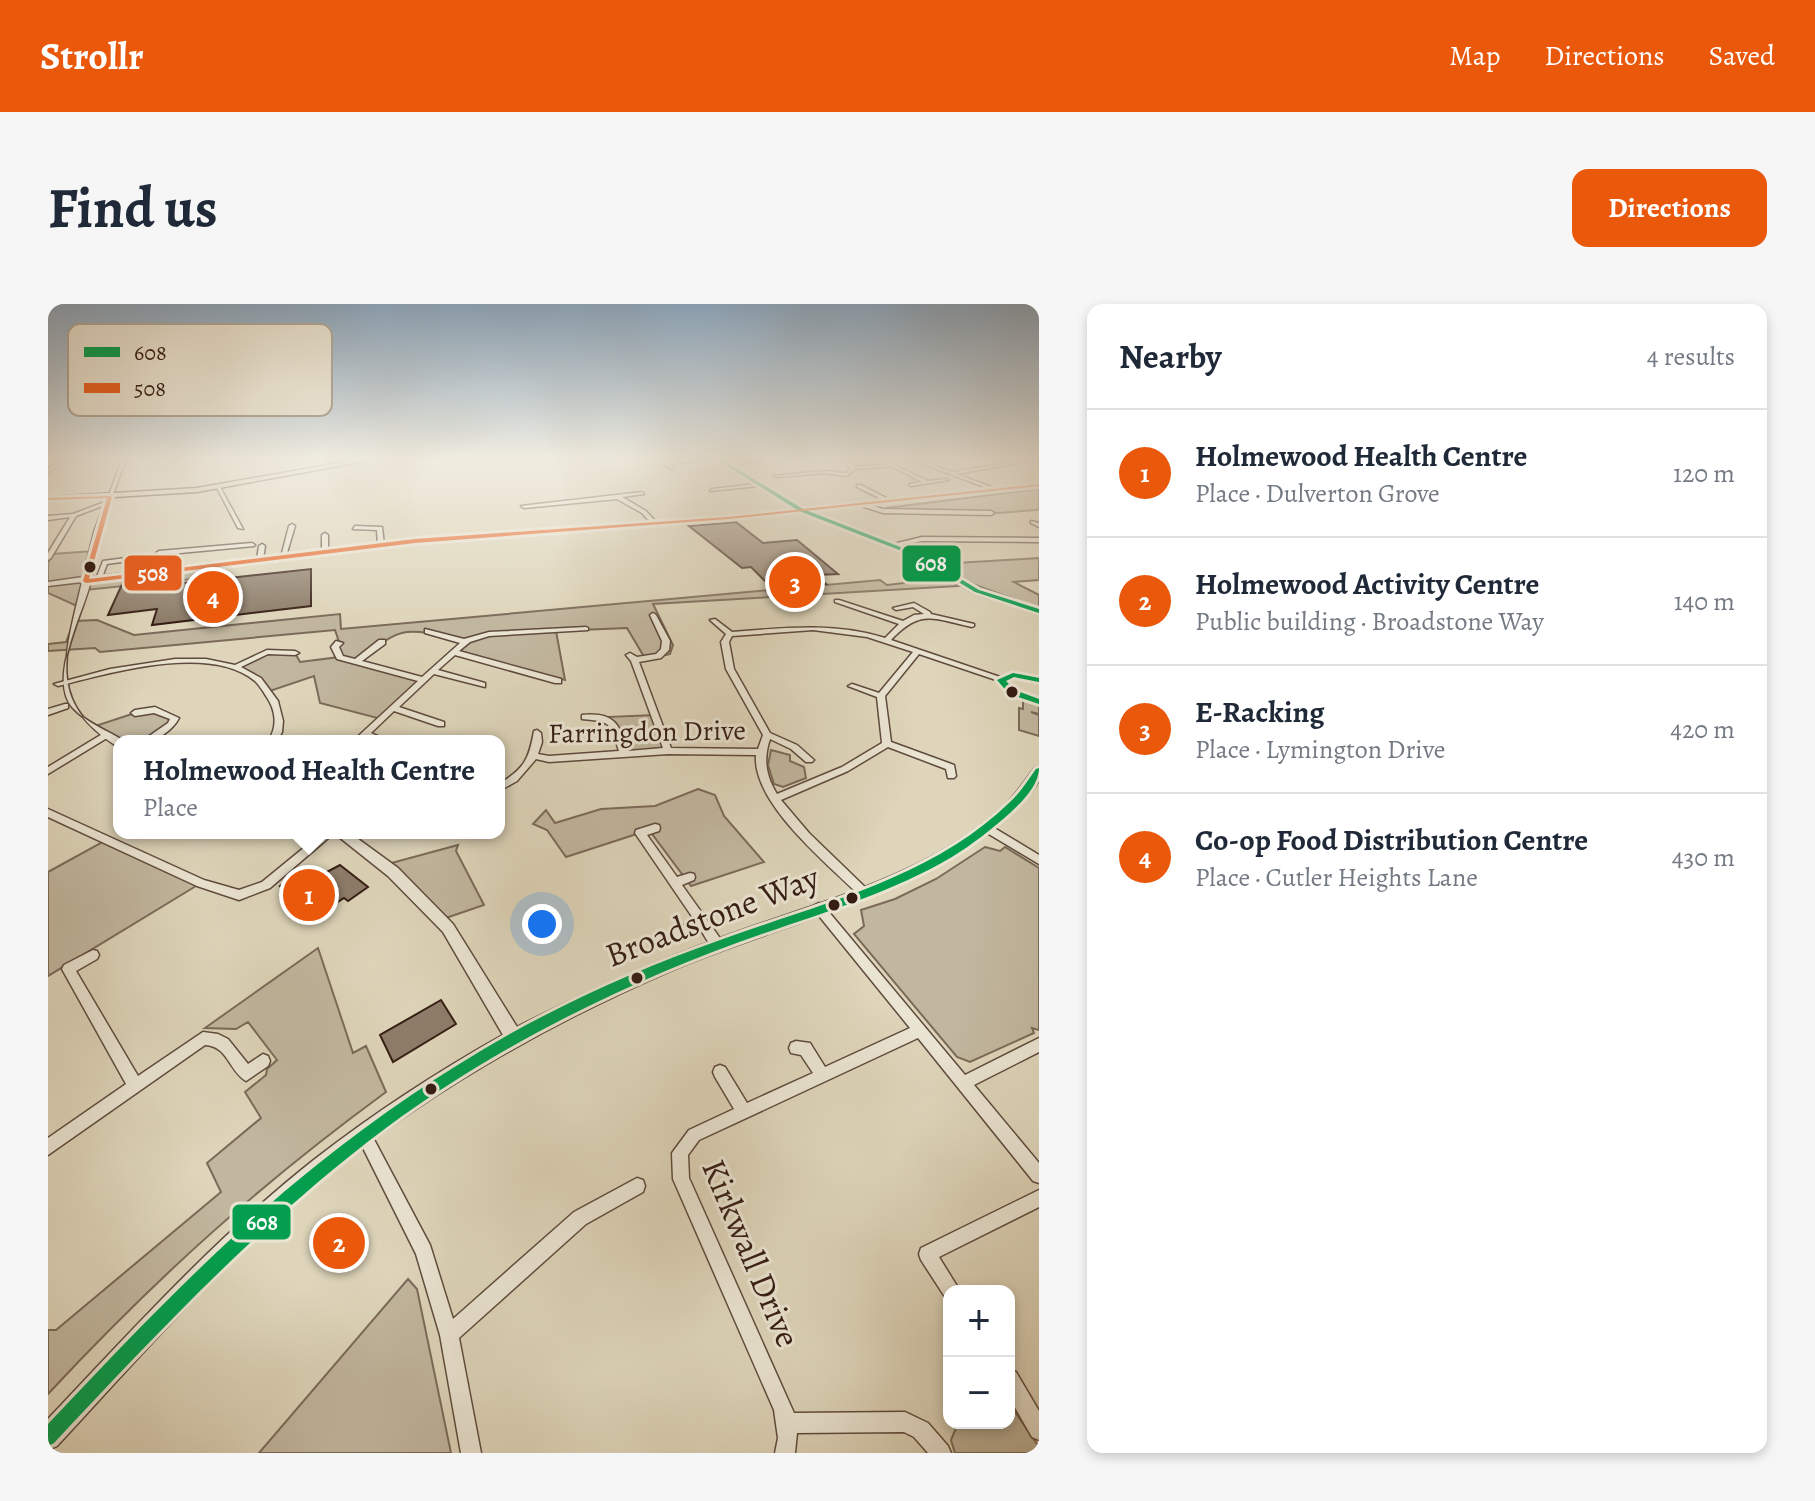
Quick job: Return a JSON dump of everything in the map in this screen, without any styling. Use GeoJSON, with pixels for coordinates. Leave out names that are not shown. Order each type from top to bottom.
{"type":"FeatureCollection","features":[{"type":"Feature","properties":{"kind":"street"},"geometry":{"type":"LineString","coordinates":[[48,518],[80,513]]}},
{"type":"Feature","properties":{"kind":"street"},"geometry":{"type":"LineString","coordinates":[[105,513],[61,660],[58,684],[65,706],[113,740]]}},
{"type":"Feature","properties":{"kind":"street"},"geometry":{"type":"LineString","coordinates":[[232,513],[241,528]]}},
{"type":"Feature","properties":{"kind":"street"},"geometry":{"type":"LineString","coordinates":[[645,513],[654,523]]}},
{"type":"Feature","properties":{"kind":"street"},"geometry":{"type":"LineString","coordinates":[[48,584],[381,545],[771,513]]}},
{"type":"Feature","properties":{"kind":"street"},"geometry":{"type":"LineString","coordinates":[[808,513],[892,545],[961,582],[1039,611]]}},
{"type":"Feature","properties":{"kind":"street"},"geometry":{"type":"LineString","coordinates":[[970,513],[991,513]]}},
{"type":"Feature","properties":{"kind":"street"},"geometry":{"type":"LineString","coordinates":[[48,558],[74,515]]}},
{"type":"Feature","properties":{"kind":"street"},"geometry":{"type":"LineString","coordinates":[[283,556],[292,526]]}},
{"type":"Feature","properties":{"kind":"street"},"geometry":{"type":"LineString","coordinates":[[355,528],[380,528],[381,545]]}},
{"type":"Feature","properties":{"kind":"street"},"geometry":{"type":"LineString","coordinates":[[48,535],[62,533]]}},
{"type":"Feature","properties":{"kind":"street"},"geometry":{"type":"LineString","coordinates":[[325,535],[325,551]]}},
{"type":"Feature","properties":{"kind":"street"},"geometry":{"type":"LineString","coordinates":[[892,545],[922,539],[1039,540]]}},
{"type":"Feature","properties":{"kind":"street"},"geometry":{"type":"LineString","coordinates":[[159,553],[252,545]]}},
{"type":"Feature","properties":{"kind":"street"},"geometry":{"type":"LineString","coordinates":[[260,559],[262,546]]}},
{"type":"Feature","properties":{"kind":"street"},"geometry":{"type":"LineString","coordinates":[[212,565],[213,548]]}},
{"type":"Feature","properties":{"kind":"street"},"geometry":{"type":"LineString","coordinates":[[99,579],[105,562],[141,558]]}},
{"type":"Feature","properties":{"kind":"street"},"geometry":{"type":"LineString","coordinates":[[837,601],[901,623]]}},
{"type":"Feature","properties":{"kind":"street"},"geometry":{"type":"LineString","coordinates":[[896,608],[914,605],[928,613],[972,625]]}},
{"type":"Feature","properties":{"kind":"street"},"geometry":{"type":"LineString","coordinates":[[887,640],[901,623],[928,613]]}},
{"type":"Feature","properties":{"kind":"street"},"geometry":{"type":"LineString","coordinates":[[633,658],[658,656],[665,650],[666,641],[653,615]]}},
{"type":"Feature","properties":{"kind":"street"},"geometry":{"type":"LineString","coordinates":[[807,617],[813,628]]}},
{"type":"Feature","properties":{"kind":"street"},"geometry":{"type":"LineString","coordinates":[[713,620],[730,634],[813,628],[887,640],[1002,679],[1013,675],[1039,680]]}},
{"type":"Feature","properties":{"kind":"street"},"geometry":{"type":"LineString","coordinates":[[363,735],[465,642],[489,634],[586,629]]}},
{"type":"Feature","properties":{"kind":"street"},"geometry":{"type":"LineString","coordinates":[[428,631],[465,642]]}},
{"type":"Feature","properties":{"kind":"street"},"geometry":{"type":"LineString","coordinates":[[730,634],[725,642],[730,669],[767,735],[794,747],[809,760]]}},
{"type":"Feature","properties":{"kind":"street"},"geometry":{"type":"LineString","coordinates":[[356,662],[382,642]]}},
{"type":"Feature","properties":{"kind":"street"},"geometry":{"type":"LineString","coordinates":[[339,643],[335,647],[337,654],[423,680]]}},
{"type":"Feature","properties":{"kind":"street"},"geometry":{"type":"LineString","coordinates":[[236,667],[267,652],[295,653]]}},
{"type":"Feature","properties":{"kind":"street"},"geometry":{"type":"LineString","coordinates":[[454,652],[558,681]]}},
{"type":"Feature","properties":{"kind":"street"},"geometry":{"type":"LineString","coordinates":[[887,744],[881,696],[917,652]]}},
{"type":"Feature","properties":{"kind":"street"},"geometry":{"type":"LineString","coordinates":[[633,658],[646,660]]}},
{"type":"Feature","properties":{"kind":"street"},"geometry":{"type":"LineString","coordinates":[[633,658],[668,751]]}},
{"type":"Feature","properties":{"kind":"street"},"geometry":{"type":"LineString","coordinates":[[58,684],[125,666],[172,661],[209,661],[236,667],[270,691],[279,713],[277,735]]}},
{"type":"Feature","properties":{"kind":"street"},"geometry":{"type":"LineString","coordinates":[[432,671],[482,685]]}},
{"type":"Feature","properties":{"kind":"street"},"geometry":{"type":"LineString","coordinates":[[1002,679],[1004,686],[1012,692],[1039,702]]}},
{"type":"Feature","properties":{"kind":"street"},"geometry":{"type":"LineString","coordinates":[[852,686],[881,696]]}},
{"type":"Feature","properties":{"kind":"street"},"geometry":{"type":"LineString","coordinates":[[48,712],[65,706]]}},
{"type":"Feature","properties":{"kind":"street"},"geometry":{"type":"LineString","coordinates":[[392,708],[441,724]]}},
{"type":"Feature","properties":{"kind":"street"},"geometry":{"type":"LineString","coordinates":[[135,713],[155,710],[175,718],[171,725],[155,735]]}},
{"type":"Feature","properties":{"kind":"street"},"geometry":{"type":"LineString","coordinates":[[585,717],[606,717],[614,722],[624,754]]}},
{"type":"Feature","properties":{"kind":"street"},"geometry":{"type":"LineString","coordinates":[[505,785],[534,756],[539,744],[537,733]]}},
{"type":"Feature","properties":{"kind":"street"},"geometry":{"type":"LineString","coordinates":[[767,735],[761,752],[761,771],[775,799],[863,892]]}},
{"type":"Feature","properties":{"kind":"street"},"geometry":{"type":"LineString","coordinates":[[48,771],[104,736]]}},
{"type":"Feature","properties":{"kind":"street"},"geometry":{"type":"LineString","coordinates":[[887,744],[951,767],[951,776]]}},
{"type":"Feature","properties":{"kind":"street"},"geometry":{"type":"LineString","coordinates":[[775,799],[845,769],[887,744]]}},
{"type":"Feature","properties":{"kind":"street","name":"Farringdon Drive"},"geometry":{"type":"LineString","coordinates":[[534,756],[549,759],[668,751],[761,752]]}},
{"type":"Feature","properties":{"kind":"street","name":"Broadstone Way"},"geometry":{"type":"LineString","coordinates":[[48,1437],[249,1230],[319,1168],[429,1088],[513,1036],[621,985],[718,945],[863,892],[962,847],[1004,814],[1039,771]]}},
{"type":"Feature","properties":{"kind":"street"},"geometry":{"type":"LineString","coordinates":[[48,813],[201,883],[239,895],[266,885],[322,839]]}},
{"type":"Feature","properties":{"kind":"street"},"geometry":{"type":"LineString","coordinates":[[986,827],[1039,860]]}},
{"type":"Feature","properties":{"kind":"street"},"geometry":{"type":"LineString","coordinates":[[655,828],[640,833],[718,945]]}},
{"type":"Feature","properties":{"kind":"street"},"geometry":{"type":"LineString","coordinates":[[349,839],[393,872],[448,928],[513,1036]]}},
{"type":"Feature","properties":{"kind":"street"},"geometry":{"type":"LineString","coordinates":[[674,883],[690,877]]}},
{"type":"Feature","properties":{"kind":"street"},"geometry":{"type":"LineString","coordinates":[[819,908],[1039,1175]]}},
{"type":"Feature","properties":{"kind":"street"},"geometry":{"type":"LineString","coordinates":[[675,934],[702,923]]}},
{"type":"Feature","properties":{"kind":"street"},"geometry":{"type":"LineString","coordinates":[[93,955],[68,969],[135,1085]]}},
{"type":"Feature","properties":{"kind":"street","name":"Kirkwall Drive"},"geometry":{"type":"LineString","coordinates":[[785,1453],[787,1423],[779,1395],[679,1170],[680,1153],[688,1139],[920,1030]]}},
{"type":"Feature","properties":{"kind":"street"},"geometry":{"type":"LineString","coordinates":[[48,1147],[196,1042],[209,1038],[224,1043],[246,1074],[263,1061]]}},
{"type":"Feature","properties":{"kind":"street"},"geometry":{"type":"LineString","coordinates":[[964,1083],[1039,1045]]}},
{"type":"Feature","properties":{"kind":"street"},"geometry":{"type":"LineString","coordinates":[[796,1048],[805,1048],[822,1075]]}},
{"type":"Feature","properties":{"kind":"street"},"geometry":{"type":"LineString","coordinates":[[720,1072],[744,1112]]}},
{"type":"Feature","properties":{"kind":"street"},"geometry":{"type":"LineString","coordinates":[[364,1135],[413,1224],[424,1251],[449,1335],[471,1453]]}},
{"type":"Feature","properties":{"kind":"street"},"geometry":{"type":"LineString","coordinates":[[449,1335],[580,1218],[637,1186]]}},
{"type":"Feature","properties":{"kind":"street"},"geometry":{"type":"LineString","coordinates":[[947,1285],[927,1254],[1039,1198]]}},
{"type":"Feature","properties":{"kind":"street"},"geometry":{"type":"LineString","coordinates":[[1015,1389],[1039,1430]]}},
{"type":"Feature","properties":{"kind":"street"},"geometry":{"type":"LineString","coordinates":[[787,1423],[905,1422],[921,1430],[941,1453]]}},
{"type":"Feature","properties":{"kind":"shaded area"},"geometry":{"type":"Polygon","coordinates":[[[93,551],[86,580],[212,565],[211,577],[85,590],[79,607],[48,593],[48,564],[52,554],[93,551]]]}},
{"type":"Feature","properties":{"kind":"shaded area"},"geometry":{"type":"Polygon","coordinates":[[[1039,558],[1039,580],[1014,582],[1039,595],[1039,608],[964,581],[939,564],[1039,558]]]}},
{"type":"Feature","properties":{"kind":"shaded area"},"geometry":{"type":"Polygon","coordinates":[[[921,561],[959,586],[653,604],[673,645],[670,654],[646,660],[627,628],[556,631],[565,680],[454,652],[464,641],[407,632],[386,640],[357,662],[423,680],[381,719],[320,703],[314,676],[270,691],[236,667],[267,652],[295,653],[300,662],[339,657],[335,630],[100,652],[95,648],[48,651],[48,644],[66,642],[74,621],[97,620],[134,635],[340,614],[341,629],[880,580],[887,585],[921,581],[905,568],[918,567],[913,564],[921,561]]]}},
{"type":"Feature","properties":{"kind":"shaded area"},"geometry":{"type":"Polygon","coordinates":[[[1023,700],[1039,705],[1039,714],[1031,712],[1039,715],[1039,736],[1019,730],[1019,708],[1023,709],[1023,700]]]}},
{"type":"Feature","properties":{"kind":"shaded area"},"geometry":{"type":"Polygon","coordinates":[[[155,710],[175,718],[158,735],[113,735],[113,738],[92,727],[155,710]]]}},
{"type":"Feature","properties":{"kind":"shaded area"},"geometry":{"type":"Polygon","coordinates":[[[655,715],[668,751],[624,754],[614,722],[606,717],[655,715]]]}},
{"type":"Feature","properties":{"kind":"shaded area"},"geometry":{"type":"Polygon","coordinates":[[[771,750],[790,755],[790,761],[804,767],[806,778],[783,787],[774,784],[768,765],[771,750]]]}},
{"type":"Feature","properties":{"kind":"shaded area"},"geometry":{"type":"Polygon","coordinates":[[[698,789],[715,795],[724,816],[764,862],[691,886],[649,830],[566,857],[547,830],[533,824],[546,810],[555,823],[601,809],[655,806],[698,789]]]}},
{"type":"Feature","properties":{"kind":"shaded area"},"geometry":{"type":"Polygon","coordinates":[[[106,840],[201,883],[48,976],[48,872],[106,840]]]}},
{"type":"Feature","properties":{"kind":"shaded area"},"geometry":{"type":"Polygon","coordinates":[[[458,845],[456,851],[484,905],[440,920],[384,865],[458,845]]]}},
{"type":"Feature","properties":{"kind":"shaded area"},"geometry":{"type":"Polygon","coordinates":[[[985,847],[1000,851],[1005,847],[1039,868],[1039,1030],[1032,1028],[1034,1033],[970,1062],[957,1057],[854,934],[864,926],[861,910],[895,899],[936,879],[985,847]]]}},
{"type":"Feature","properties":{"kind":"shaded area"},"geometry":{"type":"Polygon","coordinates":[[[318,948],[353,1053],[366,1046],[386,1092],[295,1162],[210,1234],[48,1394],[48,1330],[56,1330],[221,1192],[207,1163],[261,1118],[245,1092],[266,1075],[267,1069],[277,1060],[248,1022],[236,1029],[205,1028],[318,948]]]}},
{"type":"Feature","properties":{"kind":"shaded area"},"geometry":{"type":"Polygon","coordinates":[[[408,1279],[417,1289],[451,1453],[259,1453],[408,1279]]]}},
{"type":"Feature","properties":{"kind":"shaded area"},"geometry":{"type":"Polygon","coordinates":[[[1015,1412],[1039,1447],[1039,1453],[955,1453],[951,1440],[956,1429],[1015,1429],[1015,1412]]]}},
{"type":"Feature","properties":{"kind":"building"},"geometry":{"type":"Polygon","coordinates":[[[736,522],[763,543],[797,540],[838,574],[816,575],[826,584],[773,589],[751,567],[742,568],[689,526],[736,522]]]}},
{"type":"Feature","properties":{"kind":"building"},"geometry":{"type":"Polygon","coordinates":[[[311,569],[311,606],[152,625],[157,609],[108,615],[124,580],[136,579],[133,587],[311,569]]]}},
{"type":"Feature","properties":{"kind":"building"},"geometry":{"type":"Polygon","coordinates":[[[340,865],[368,887],[313,918],[280,886],[299,871],[310,881],[340,865]]]}},
{"type":"Feature","properties":{"kind":"building"},"geometry":{"type":"Polygon","coordinates":[[[441,1000],[456,1024],[393,1062],[380,1035],[441,1000]]]}},
{"type":"Feature","properties":{"kind":"transit line","name":"508"},"geometry":{"type":"LineString","coordinates":[[106,513],[86,581],[415,541],[779,513]]}},
{"type":"Feature","properties":{"kind":"transit line","name":"608"},"geometry":{"type":"LineString","coordinates":[[808,513],[919,556],[977,591],[1039,611]]}},
{"type":"Feature","properties":{"kind":"transit line","name":"608"},"geometry":{"type":"LineString","coordinates":[[1039,680],[1013,675],[1001,680],[1012,692],[1039,702]]}},
{"type":"Feature","properties":{"kind":"transit line","name":"608"},"geometry":{"type":"LineString","coordinates":[[48,1437],[155,1325],[265,1219],[322,1169],[446,1079],[539,1025],[617,987],[697,953],[838,904],[914,873],[983,831],[1017,801],[1039,771]]}},
{"type":"Feature","properties":{"kind":"place","name":"E-Racking"},"geometry":{"type":"Point","coordinates":[795,582]}},
{"type":"Feature","properties":{"kind":"place","name":"Co-op Food Distribution Centre"},"geometry":{"type":"Point","coordinates":[213,597]}},
{"type":"Feature","properties":{"kind":"place","name":"Holmewood Health Centre"},"geometry":{"type":"Point","coordinates":[309,895]}},
{"type":"Feature","properties":{"kind":"place","name":"Holmewood Activity Centre"},"geometry":{"type":"Point","coordinates":[339,1243]}}]}
